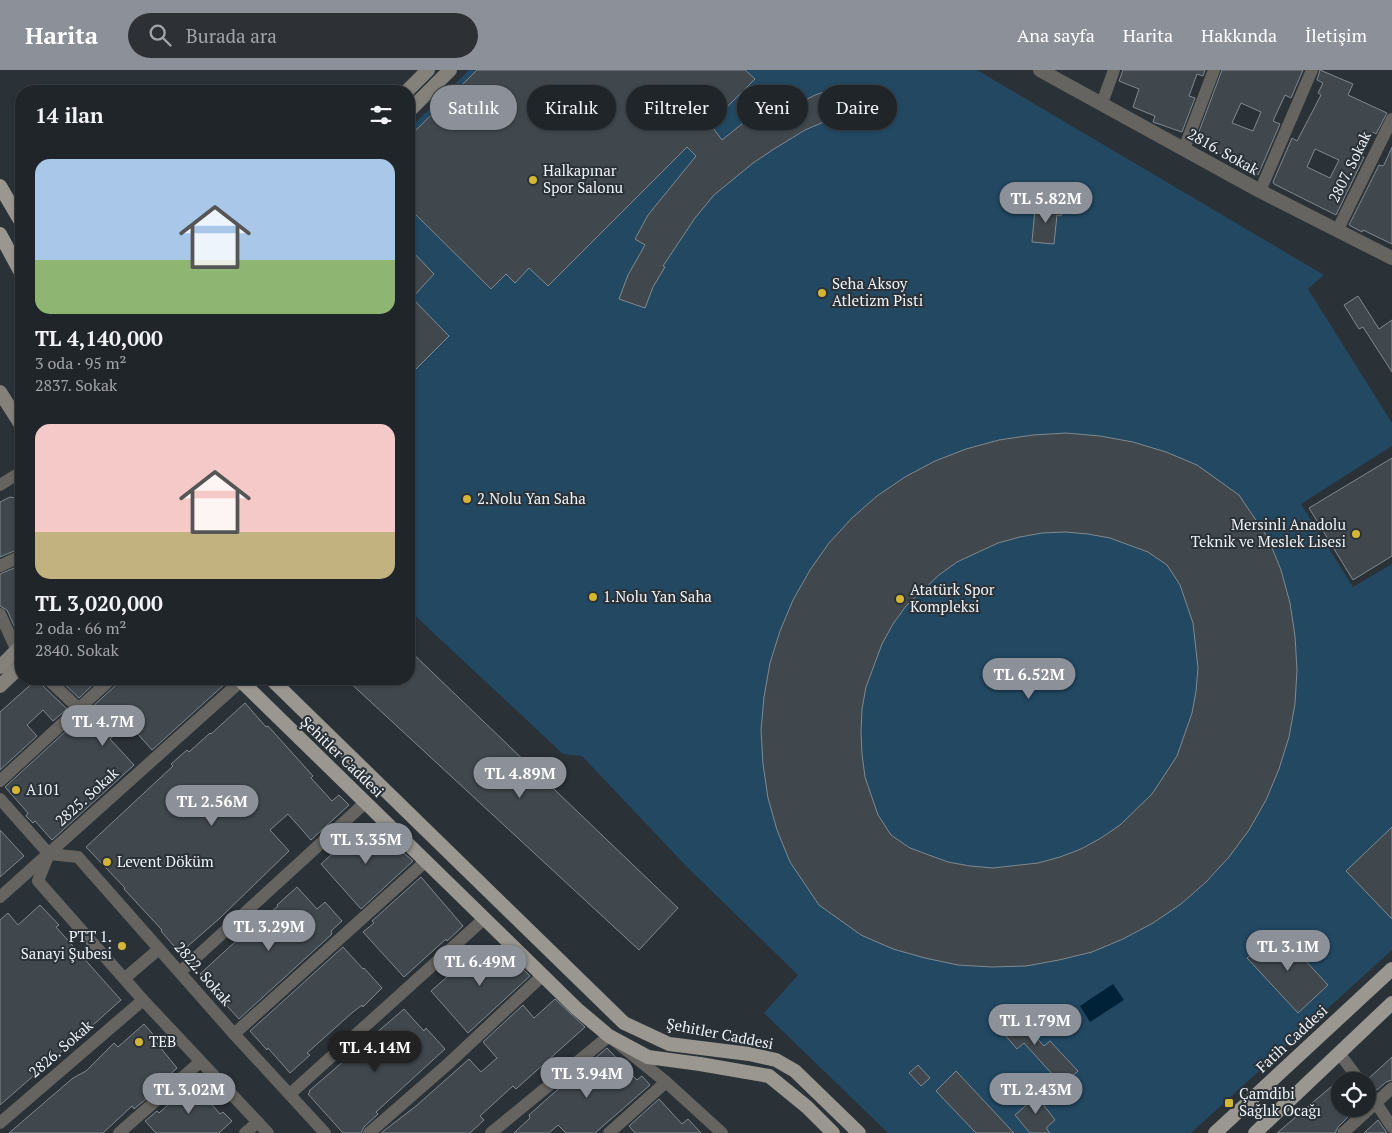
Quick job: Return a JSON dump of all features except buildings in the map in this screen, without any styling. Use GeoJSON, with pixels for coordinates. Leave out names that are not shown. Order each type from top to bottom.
{"type":"FeatureCollection","features":[{"type":"Feature","properties":{"kind":"main road"},"geometry":{"type":"LineString","coordinates":[[413,85],[428,70]]}},
{"type":"Feature","properties":{"kind":"main road"},"geometry":{"type":"LineString","coordinates":[[415,105],[450,70]]}},
{"type":"Feature","properties":{"kind":"main road"},"geometry":{"type":"LineString","coordinates":[[0,186],[15,212]]}},
{"type":"Feature","properties":{"kind":"main road"},"geometry":{"type":"LineString","coordinates":[[0,234],[15,262]]}},
{"type":"Feature","properties":{"kind":"main road"},"geometry":{"type":"LineString","coordinates":[[0,242],[15,264]]}},
{"type":"Feature","properties":{"kind":"main road"},"geometry":{"type":"LineString","coordinates":[[0,392],[15,416]]}},
{"type":"Feature","properties":{"kind":"main road"},"geometry":{"type":"LineString","coordinates":[[0,667],[15,654]]}},
{"type":"Feature","properties":{"kind":"main road"},"geometry":{"type":"LineString","coordinates":[[0,686],[15,672]]}},
{"type":"Feature","properties":{"kind":"main road","name":"Şehitler Caddesi"},"geometry":{"type":"LineString","coordinates":[[245,685],[542,975],[609,1036],[648,1057],[769,1076],[807,1106],[833,1133]]}},
{"type":"Feature","properties":{"kind":"main road","name":"Şehitler Caddesi"},"geometry":{"type":"LineString","coordinates":[[278,685],[624,1022],[669,1044],[749,1054],[776,1060],[795,1071],[859,1133]]}},
{"type":"Feature","properties":{"kind":"main road","name":"Fatih Caddesi"},"geometry":{"type":"LineString","coordinates":[[1215,1133],[1392,969]]}},
{"type":"Feature","properties":{"kind":"main road"},"geometry":{"type":"LineString","coordinates":[[1255,1133],[1392,1003]]}},
{"type":"Feature","properties":{"kind":"street","name":"2816. Sokak"},"geometry":{"type":"LineString","coordinates":[[1040,70],[1260,190],[1392,258]]}},
{"type":"Feature","properties":{"kind":"street"},"geometry":{"type":"LineString","coordinates":[[1102,103],[1114,70]]}},
{"type":"Feature","properties":{"kind":"street"},"geometry":{"type":"LineString","coordinates":[[1184,149],[1214,70]]}},
{"type":"Feature","properties":{"kind":"street"},"geometry":{"type":"LineString","coordinates":[[1260,190],[1312,70]]}},
{"type":"Feature","properties":{"kind":"street","name":"2807. Sokak"},"geometry":{"type":"LineString","coordinates":[[1337,231],[1392,118]]}},
{"type":"Feature","properties":{"kind":"street"},"geometry":{"type":"LineString","coordinates":[[0,485],[15,476]]}},
{"type":"Feature","properties":{"kind":"street"},"geometry":{"type":"LineString","coordinates":[[0,566],[15,559]]}},
{"type":"Feature","properties":{"kind":"street"},"geometry":{"type":"LineString","coordinates":[[0,614],[15,641]]}},
{"type":"Feature","properties":{"kind":"street"},"geometry":{"type":"LineString","coordinates":[[54,685],[79,708]]}},
{"type":"Feature","properties":{"kind":"street"},"geometry":{"type":"LineString","coordinates":[[0,781],[104,685]]}},
{"type":"Feature","properties":{"kind":"street","name":"2825. Sokak"},"geometry":{"type":"LineString","coordinates":[[0,897],[234,685]]}},
{"type":"Feature","properties":{"kind":"street"},"geometry":{"type":"LineString","coordinates":[[0,799],[48,854],[38,881],[143,1000],[268,1133]]}},
{"type":"Feature","properties":{"kind":"street"},"geometry":{"type":"LineString","coordinates":[[180,972],[366,802]]}},
{"type":"Feature","properties":{"kind":"street","name":"2822. Sokak"},"geometry":{"type":"LineString","coordinates":[[48,854],[78,857],[234,1034],[325,1133]]}},
{"type":"Feature","properties":{"kind":"street"},"geometry":{"type":"LineString","coordinates":[[234,1034],[426,861]]}},
{"type":"Feature","properties":{"kind":"street"},"geometry":{"type":"LineString","coordinates":[[290,1094],[485,918]]}},
{"type":"Feature","properties":{"kind":"street"},"geometry":{"type":"LineString","coordinates":[[125,978],[159,949]]}},
{"type":"Feature","properties":{"kind":"street"},"geometry":{"type":"LineString","coordinates":[[369,1133],[448,1064],[542,975]]}},
{"type":"Feature","properties":{"kind":"street","name":"2826. Sokak"},"geometry":{"type":"LineString","coordinates":[[0,1123],[143,1000]]}},
{"type":"Feature","properties":{"kind":"street"},"geometry":{"type":"LineString","coordinates":[[491,1133],[609,1036],[666,1082],[722,1133]]}},
{"type":"Feature","properties":{"kind":"street"},"geometry":{"type":"LineString","coordinates":[[1340,1053],[1354,1072]]}},
{"type":"Feature","properties":{"kind":"street"},"geometry":{"type":"LineString","coordinates":[[119,1133],[200,1062]]}},
{"type":"Feature","properties":{"kind":"street"},"geometry":{"type":"LineString","coordinates":[[609,1133],[666,1082]]}},
{"type":"Feature","properties":{"kind":"street"},"geometry":{"type":"LineString","coordinates":[[1392,1088],[1376,1103],[1392,1127]]}},
{"type":"Feature","properties":{"kind":"street"},"geometry":{"type":"LineString","coordinates":[[1343,1133],[1361,1117]]}},
{"type":"Feature","properties":{"kind":"street"},"geometry":{"type":"LineString","coordinates":[[245,1133],[258,1122]]}},
{"type":"Feature","properties":{"kind":"shaded area","name":"Atatürk Spor Kompleksi"},"geometry":{"type":"Polygon","coordinates":[[[469,70],[977,70],[1324,275],[1308,289],[1392,423],[1392,446],[1301,504],[1353,587],[1392,564],[1392,950],[1191,1133],[888,1133],[764,1013],[798,975],[686,866],[582,756],[563,754],[415,616],[415,123],[430,108],[430,130],[517,130],[517,85],[454,85],[469,70]]]}},
{"type":"Feature","properties":{"kind":"shaded area"},"geometry":{"type":"Polygon","coordinates":[[[1113,984],[1124,1000],[1090,1022],[1080,1006],[1113,984]]]}},
{"type":"Feature","properties":{"kind":"place","name":"Halkapınar Spor Salonu"},"geometry":{"type":"Point","coordinates":[533,180]}},
{"type":"Feature","properties":{"kind":"place","name":"Seha Aksoy Atletizm Pisti"},"geometry":{"type":"Point","coordinates":[822,293]}},
{"type":"Feature","properties":{"kind":"place","name":"2.Nolu Yan Saha"},"geometry":{"type":"Point","coordinates":[467,499]}},
{"type":"Feature","properties":{"kind":"place","name":"Mersinli Anadolu Teknik ve Meslek Lisesi"},"geometry":{"type":"Point","coordinates":[1356,534]}},
{"type":"Feature","properties":{"kind":"place","name":"1.Nolu Yan Saha"},"geometry":{"type":"Point","coordinates":[593,597]}},
{"type":"Feature","properties":{"kind":"place","name":"Atatürk Spor Kompleksi"},"geometry":{"type":"Point","coordinates":[900,599]}},
{"type":"Feature","properties":{"kind":"place","name":"A101"},"geometry":{"type":"Point","coordinates":[16,790]}},
{"type":"Feature","properties":{"kind":"place","name":"Levent Döküm"},"geometry":{"type":"Point","coordinates":[107,862]}},
{"type":"Feature","properties":{"kind":"place","name":"PTT 1. Sanayi Şubesi"},"geometry":{"type":"Point","coordinates":[122,946]}},
{"type":"Feature","properties":{"kind":"place","name":"TEB"},"geometry":{"type":"Point","coordinates":[139,1042]}},
{"type":"Feature","properties":{"kind":"place","name":"Çamdibi Sağlık Ocağı"},"geometry":{"type":"Point","coordinates":[1229,1103]}}]}
